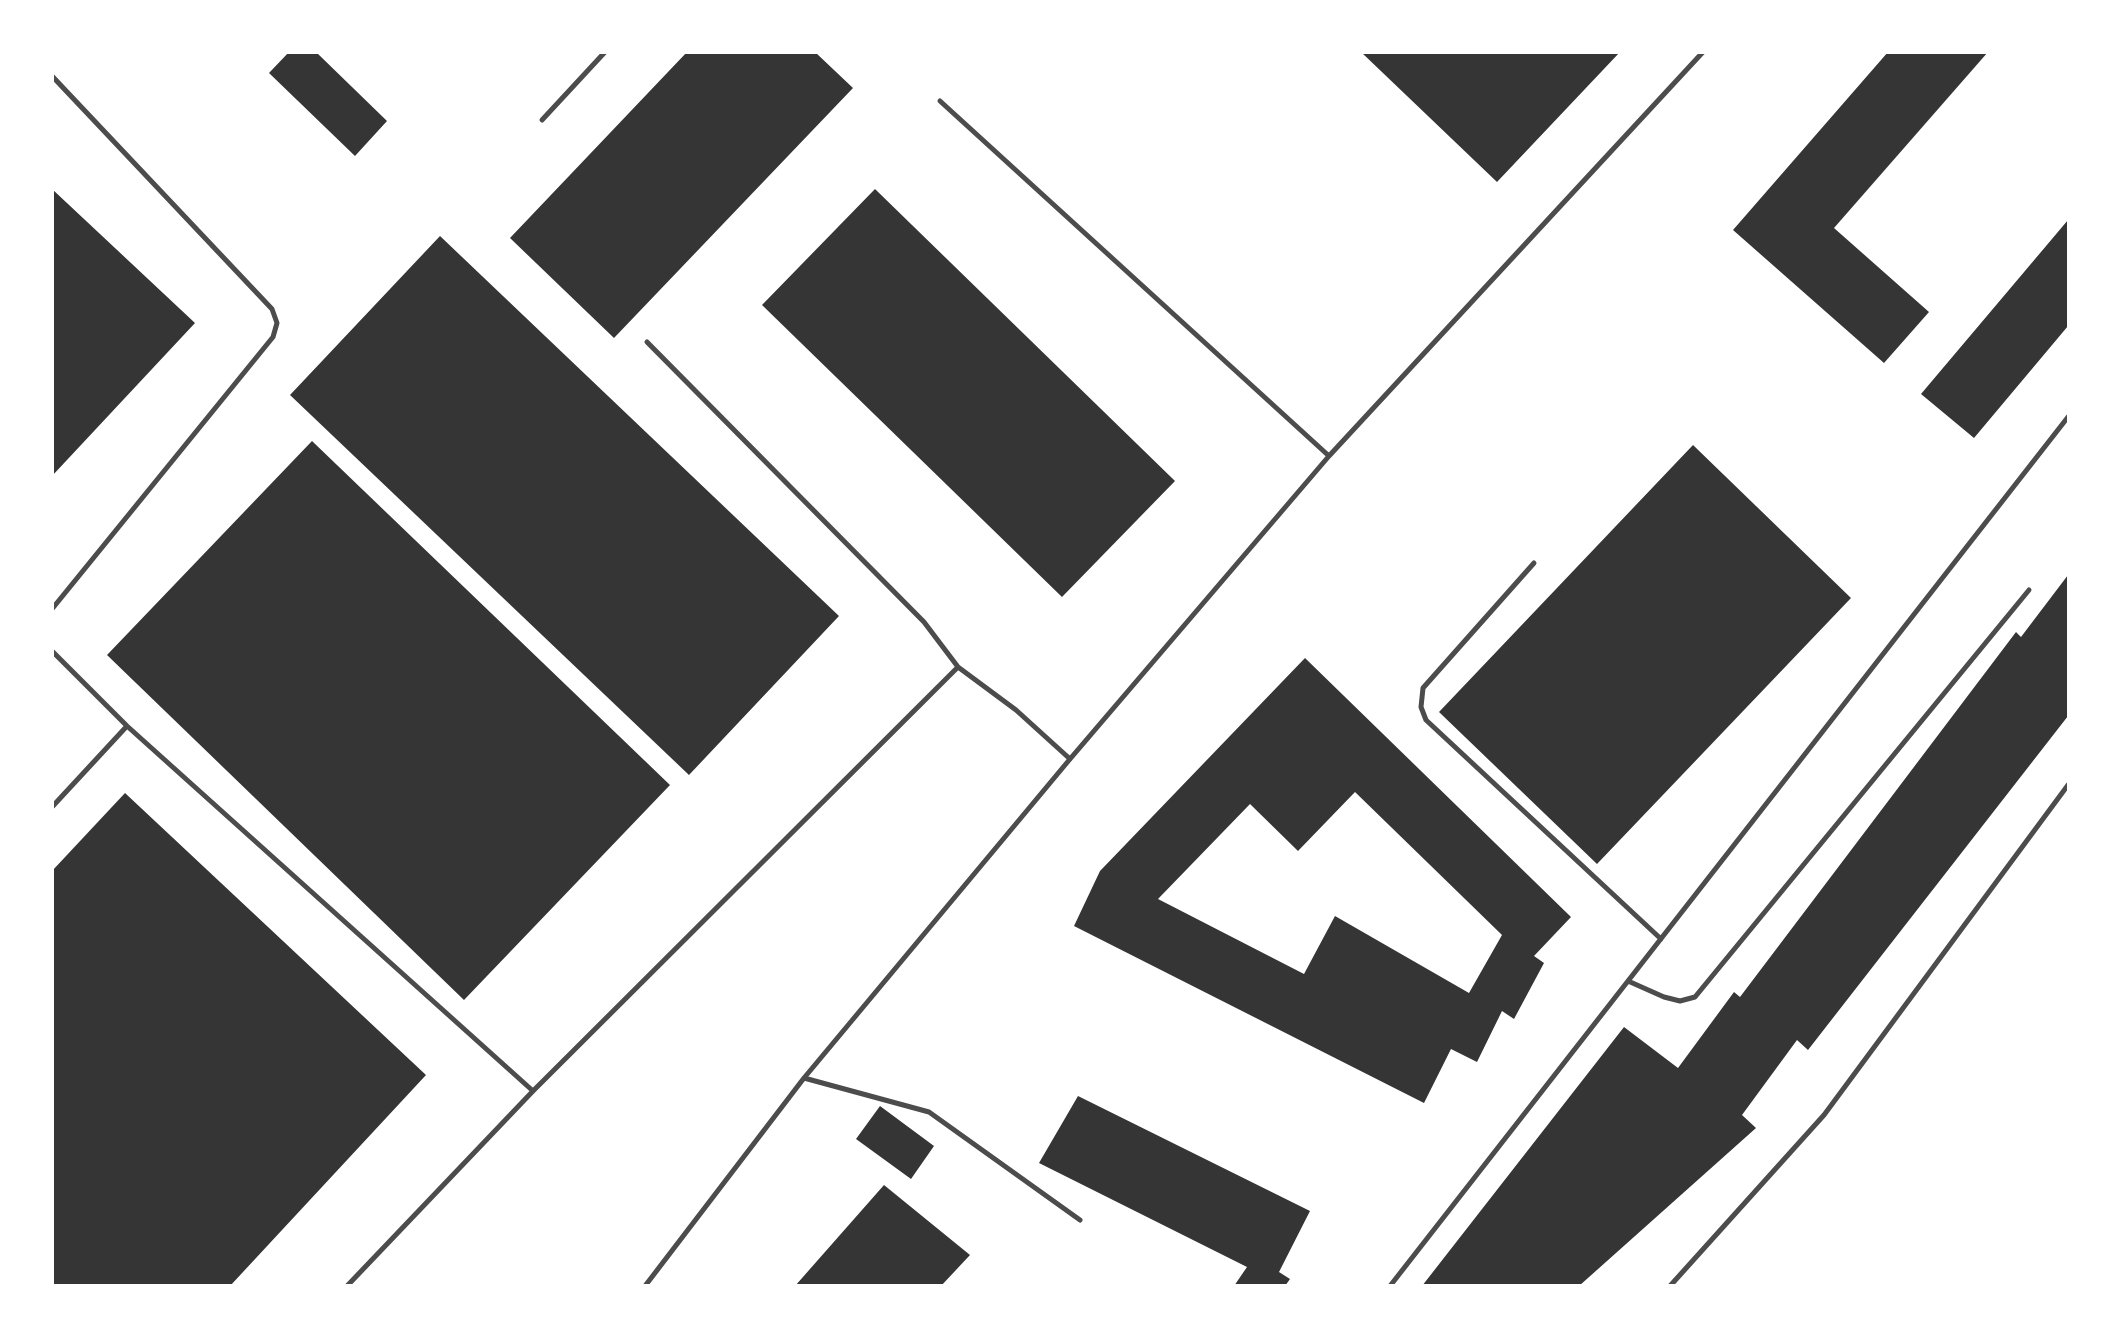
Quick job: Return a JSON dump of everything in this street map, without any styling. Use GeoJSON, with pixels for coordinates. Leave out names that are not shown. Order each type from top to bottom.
{"type":"FeatureCollection","features":[{"type":"Feature","properties":{"kind":"lane"},"geometry":{"type":"LineString","coordinates":[[542,120],[606,52]]}},
{"type":"Feature","properties":{"kind":"lane"},"geometry":{"type":"LineString","coordinates":[[645,1286],[804,1077],[1070,759],[1329,456],[1703,52]]}},
{"type":"Feature","properties":{"kind":"lane"},"geometry":{"type":"LineString","coordinates":[[52,76],[272,309],[277,323],[274,337],[52,609]]}},
{"type":"Feature","properties":{"kind":"lane"},"geometry":{"type":"LineString","coordinates":[[940,101],[1329,456]]}},
{"type":"Feature","properties":{"kind":"lane"},"geometry":{"type":"LineString","coordinates":[[648,342],[924,622],[958,667],[1016,710],[1070,759]]}},
{"type":"Feature","properties":{"kind":"lane"},"geometry":{"type":"LineString","coordinates":[[1390,1286],[2068,417]]}},
{"type":"Feature","properties":{"kind":"lane"},"geometry":{"type":"LineString","coordinates":[[1534,563],[1423,688],[1420,707],[1433,727],[1661,939]]}},
{"type":"Feature","properties":{"kind":"lane"},"geometry":{"type":"LineString","coordinates":[[1628,981],[1664,998],[1680,1001],[1695,998],[2029,590]]}},
{"type":"Feature","properties":{"kind":"lane"},"geometry":{"type":"LineString","coordinates":[[52,651],[127,726],[533,1091]]}},
{"type":"Feature","properties":{"kind":"lane"},"geometry":{"type":"LineString","coordinates":[[346,1286],[533,1091],[958,667]]}},
{"type":"Feature","properties":{"kind":"lane"},"geometry":{"type":"LineString","coordinates":[[52,807],[127,726]]}},
{"type":"Feature","properties":{"kind":"lane"},"geometry":{"type":"LineString","coordinates":[[1670,1286],[1824,1115],[2068,785]]}},
{"type":"Feature","properties":{"kind":"lane"},"geometry":{"type":"LineString","coordinates":[[804,1077],[929,1112],[1080,1220]]}},
{"type":"Feature","properties":{"kind":"building"},"geometry":{"type":"Polygon","coordinates":[[[289,52],[316,52],[387,121],[355,156],[269,73],[289,52]]]}},
{"type":"Feature","properties":{"kind":"building"},"geometry":{"type":"Polygon","coordinates":[[[687,52],[815,52],[853,88],[614,338],[510,238],[687,52]]]}},
{"type":"Feature","properties":{"kind":"building"},"geometry":{"type":"Polygon","coordinates":[[[1361,52],[1620,52],[1497,182],[1361,52]]]}},
{"type":"Feature","properties":{"kind":"building"},"geometry":{"type":"Polygon","coordinates":[[[1888,52],[1988,52],[1834,228],[1929,312],[1884,363],[1733,230],[1888,52]]]}},
{"type":"Feature","properties":{"kind":"building"},"geometry":{"type":"Polygon","coordinates":[[[52,189],[195,323],[52,476],[52,189]]]}},
{"type":"Feature","properties":{"kind":"building"},"geometry":{"type":"Polygon","coordinates":[[[875,189],[1175,481],[1062,597],[762,305],[875,189]]]}},
{"type":"Feature","properties":{"kind":"building"},"geometry":{"type":"Polygon","coordinates":[[[2068,220],[2068,326],[1974,438],[1921,394],[2068,220]]]}},
{"type":"Feature","properties":{"kind":"building"},"geometry":{"type":"Polygon","coordinates":[[[440,236],[839,616],[689,775],[290,395],[440,236]]]}},
{"type":"Feature","properties":{"kind":"building"},"geometry":{"type":"Polygon","coordinates":[[[312,441],[670,785],[464,1000],[107,655],[312,441]]]}},
{"type":"Feature","properties":{"kind":"building"},"geometry":{"type":"Polygon","coordinates":[[[1693,445],[1851,598],[1597,864],[1439,712],[1693,445]]]}},
{"type":"Feature","properties":{"kind":"building"},"geometry":{"type":"Polygon","coordinates":[[[2068,575],[2068,716],[1808,1050],[1797,1040],[1742,1115],[1756,1128],[1579,1286],[1422,1286],[1624,1027],[1678,1068],[1734,992],[1740,997],[2016,632],[2021,637],[2068,575]]]}},
{"type":"Feature","properties":{"kind":"building"},"geometry":{"type":"Polygon","coordinates":[[[1305,658],[1571,917],[1534,956],[1544,963],[1514,1019],[1502,1011],[1477,1062],[1451,1049],[1424,1103],[1074,926],[1100,871],[1305,658]],[[1355,792],[1298,851],[1250,804],[1158,899],[1304,974],[1335,916],[1469,993],[1502,935],[1355,792]]]}},
{"type":"Feature","properties":{"kind":"building"},"geometry":{"type":"Polygon","coordinates":[[[125,793],[426,1075],[230,1286],[52,1286],[52,871],[125,793]]]}},
{"type":"Feature","properties":{"kind":"building"},"geometry":{"type":"Polygon","coordinates":[[[1078,1096],[1310,1211],[1279,1272],[1290,1279],[1285,1286],[1234,1286],[1247,1267],[1039,1163],[1078,1096]]]}},
{"type":"Feature","properties":{"kind":"building"},"geometry":{"type":"Polygon","coordinates":[[[880,1106],[934,1146],[911,1179],[856,1139],[880,1106]]]}},
{"type":"Feature","properties":{"kind":"building"},"geometry":{"type":"Polygon","coordinates":[[[884,1185],[970,1255],[941,1286],[795,1286],[884,1185]]]}}]}
